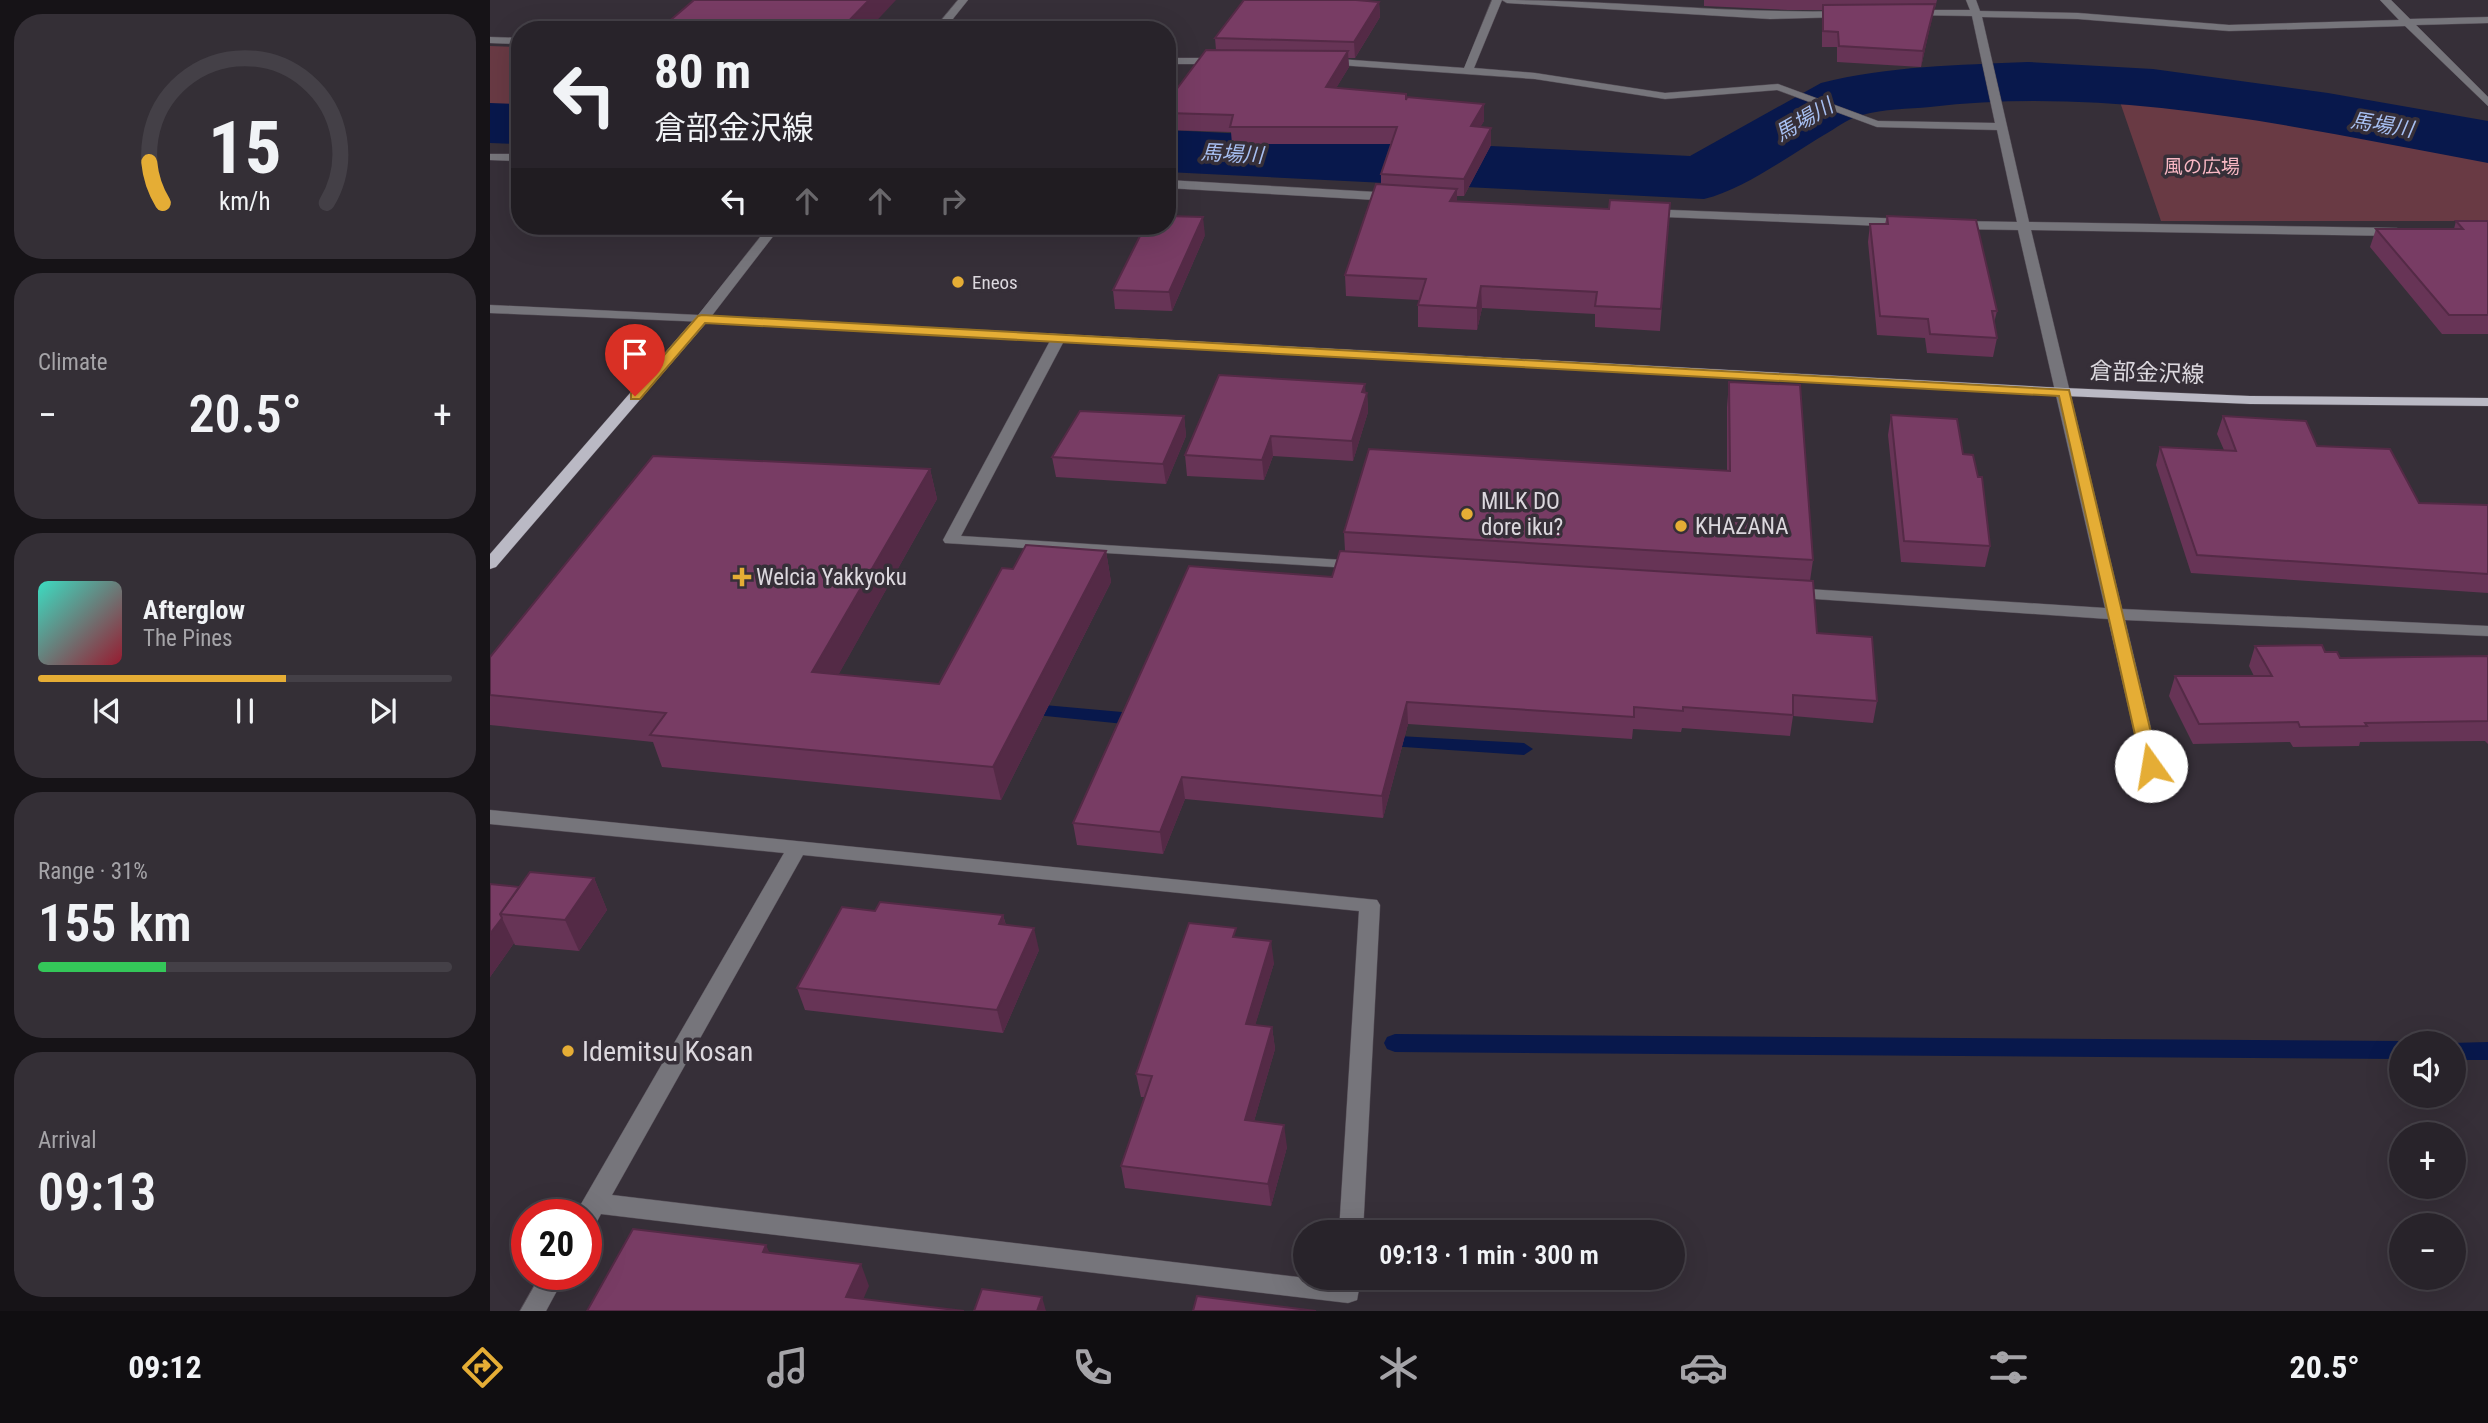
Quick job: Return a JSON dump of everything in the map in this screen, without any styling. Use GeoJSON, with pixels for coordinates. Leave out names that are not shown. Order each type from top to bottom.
{"type":"FeatureCollection","features":[{"type":"Feature","properties":{"kind":"main road","name":"倉部金沢線"},"geometry":{"type":"LineString","coordinates":[[702,319],[2065,392],[2250,400],[2488,402]]}},
{"type":"Feature","properties":{"kind":"main road"},"geometry":{"type":"LineString","coordinates":[[490,564],[702,319]]}},
{"type":"Feature","properties":{"kind":"street"},"geometry":{"type":"LineString","coordinates":[[946,21],[963,0]]}},
{"type":"Feature","properties":{"kind":"street"},"geometry":{"type":"LineString","coordinates":[[1468,71],[1497,0]]}},
{"type":"Feature","properties":{"kind":"street"},"geometry":{"type":"LineString","coordinates":[[1507,0],[1643,5],[1770,16],[1864,13]]}},
{"type":"Feature","properties":{"kind":"street"},"geometry":{"type":"LineString","coordinates":[[1971,0],[1977,15],[2024,228],[2065,392],[2151,766]]}},
{"type":"Feature","properties":{"kind":"street"},"geometry":{"type":"LineString","coordinates":[[2385,0],[2486,99]]}},
{"type":"Feature","properties":{"kind":"street"},"geometry":{"type":"LineString","coordinates":[[1904,12],[2078,16],[2229,28],[2488,20]]}},
{"type":"Feature","properties":{"kind":"street"},"geometry":{"type":"LineString","coordinates":[[490,40],[511,41]]}},
{"type":"Feature","properties":{"kind":"street"},"geometry":{"type":"LineString","coordinates":[[1176,61],[1232,61]]}},
{"type":"Feature","properties":{"kind":"street"},"geometry":{"type":"LineString","coordinates":[[1317,61],[1535,76],[1665,96],[1777,87],[1877,124],[2002,127]]}},
{"type":"Feature","properties":{"kind":"street"},"geometry":{"type":"LineString","coordinates":[[490,157],[511,155]]}},
{"type":"Feature","properties":{"kind":"street"},"geometry":{"type":"LineString","coordinates":[[1176,185],[1411,198]]}},
{"type":"Feature","properties":{"kind":"street"},"geometry":{"type":"LineString","coordinates":[[1633,213],[1921,224]]}},
{"type":"Feature","properties":{"kind":"street"},"geometry":{"type":"LineString","coordinates":[[1935,225],[2414,231]]}},
{"type":"Feature","properties":{"kind":"street"},"geometry":{"type":"LineString","coordinates":[[490,309],[702,319],[768,235]]}},
{"type":"Feature","properties":{"kind":"street"},"geometry":{"type":"LineString","coordinates":[[1058,339],[951,540],[1381,568]]}},
{"type":"Feature","properties":{"kind":"street"},"geometry":{"type":"LineString","coordinates":[[1770,592],[2116,614],[2488,631]]}},
{"type":"Feature","properties":{"kind":"street"},"geometry":{"type":"LineString","coordinates":[[490,817],[1370,905],[1353,1220]]}},
{"type":"Feature","properties":{"kind":"street"},"geometry":{"type":"LineString","coordinates":[[598,1199],[798,847]]}},
{"type":"Feature","properties":{"kind":"street"},"geometry":{"type":"LineString","coordinates":[[602,1212],[1293,1286]]}},
{"type":"Feature","properties":{"kind":"street"},"geometry":{"type":"LineString","coordinates":[[533,1311],[545,1290]]}},
{"type":"Feature","properties":{"kind":"street"},"geometry":{"type":"LineString","coordinates":[[1329,1290],[1348,1290]]}},
{"type":"Feature","properties":{"kind":"green space"},"geometry":{"type":"Polygon","coordinates":[[[490,46],[511,47],[511,109],[490,108],[490,46]]]}},
{"type":"Feature","properties":{"kind":"green space","name":"風の広場"},"geometry":{"type":"Polygon","coordinates":[[[2120,102],[2250,117],[2488,162],[2488,221],[2161,221],[2120,102]]]}},
{"type":"Feature","properties":{"kind":"building"},"geometry":{"type":"Polygon","coordinates":[[[694,0],[869,0],[849,21],[670,21],[694,0]]]}},
{"type":"Feature","properties":{"kind":"building"},"geometry":{"type":"Polygon","coordinates":[[[1244,0],[1379,2],[1354,42],[1215,38],[1244,0]]]}},
{"type":"Feature","properties":{"kind":"building"},"geometry":{"type":"Polygon","coordinates":[[[1935,4],[1923,51],[1839,46],[1838,32],[1823,31],[1823,5],[1935,4]]]}},
{"type":"Feature","properties":{"kind":"building"},"geometry":{"type":"Polygon","coordinates":[[[1206,50],[1348,51],[1326,87],[1406,94],[1406,100],[1407,97],[1484,104],[1471,126],[1491,128],[1464,179],[1381,174],[1397,127],[1230,127],[1233,115],[1176,113],[1176,90],[1206,50]]]}},
{"type":"Feature","properties":{"kind":"building"},"geometry":{"type":"Polygon","coordinates":[[[1376,184],[1457,189],[1450,201],[1609,209],[1610,200],[1670,203],[1661,309],[1595,306],[1597,292],[1481,286],[1477,308],[1418,305],[1426,279],[1345,275],[1376,184]]]}},
{"type":"Feature","properties":{"kind":"building"},"geometry":{"type":"Polygon","coordinates":[[[1176,216],[1203,217],[1169,292],[1113,290],[1140,235],[1176,235],[1176,216]]]}},
{"type":"Feature","properties":{"kind":"building"},"geometry":{"type":"Polygon","coordinates":[[[1887,216],[1976,220],[1997,311],[1992,311],[1997,338],[1930,334],[1928,319],[1880,316],[1870,224],[1888,224],[1887,216]]]}},
{"type":"Feature","properties":{"kind":"building"},"geometry":{"type":"Polygon","coordinates":[[[2456,221],[2488,221],[2488,315],[2449,315],[2376,229],[2463,229],[2456,221]]]}},
{"type":"Feature","properties":{"kind":"building"},"geometry":{"type":"Polygon","coordinates":[[[1219,375],[1365,384],[1362,392],[1367,393],[1352,441],[1271,436],[1262,460],[1185,455],[1219,375]]]}},
{"type":"Feature","properties":{"kind":"building"},"geometry":{"type":"Polygon","coordinates":[[[1729,382],[1800,385],[1813,560],[1344,532],[1369,449],[1730,471],[1729,382]]]}},
{"type":"Feature","properties":{"kind":"building"},"geometry":{"type":"Polygon","coordinates":[[[1080,411],[1184,416],[1163,464],[1052,457],[1080,411]]]}},
{"type":"Feature","properties":{"kind":"building"},"geometry":{"type":"Polygon","coordinates":[[[1891,415],[1957,419],[1963,454],[1973,455],[1978,477],[1982,477],[1990,546],[1904,541],[1891,415]]]}},
{"type":"Feature","properties":{"kind":"building"},"geometry":{"type":"Polygon","coordinates":[[[2223,416],[2306,421],[2317,446],[2390,449],[2419,503],[2488,505],[2488,574],[2197,555],[2160,447],[2236,451],[2223,416]]]}},
{"type":"Feature","properties":{"kind":"building"},"geometry":{"type":"Polygon","coordinates":[[[653,456],[930,469],[812,672],[939,684],[1002,568],[1013,569],[1026,545],[1106,551],[993,767],[650,735],[666,713],[490,695],[490,657],[653,456]]]}},
{"type":"Feature","properties":{"kind":"building"},"geometry":{"type":"Polygon","coordinates":[[[1340,551],[1813,581],[1817,633],[1872,637],[1877,701],[1793,695],[1793,715],[1683,707],[1683,711],[1634,707],[1634,717],[1407,702],[1382,796],[1182,777],[1160,832],[1073,823],[1189,566],[1332,577],[1340,551]]]}},
{"type":"Feature","properties":{"kind":"building"},"geometry":{"type":"Polygon","coordinates":[[[2322,645],[2325,652],[2337,652],[2340,658],[2488,656],[2488,721],[2300,727],[2298,722],[2199,724],[2175,676],[2272,676],[2255,646],[2322,645]]]}},
{"type":"Feature","properties":{"kind":"building"},"geometry":{"type":"Polygon","coordinates":[[[530,872],[594,878],[565,920],[500,914],[530,872]]]}},
{"type":"Feature","properties":{"kind":"building"},"geometry":{"type":"Polygon","coordinates":[[[490,884],[519,887],[490,934],[490,884]]]}},
{"type":"Feature","properties":{"kind":"building"},"geometry":{"type":"Polygon","coordinates":[[[880,902],[1003,915],[999,924],[1034,928],[997,1010],[797,988],[842,907],[875,911],[880,902]]]}},
{"type":"Feature","properties":{"kind":"building"},"geometry":{"type":"Polygon","coordinates":[[[1189,923],[1236,928],[1233,937],[1271,941],[1246,1024],[1272,1027],[1245,1120],[1284,1125],[1268,1184],[1121,1166],[1152,1076],[1136,1074],[1189,923]]]}},
{"type":"Feature","properties":{"kind":"building"},"geometry":{"type":"Polygon","coordinates":[[[633,1229],[766,1245],[763,1252],[861,1264],[846,1297],[964,1311],[587,1311],[599,1290],[602,1290],[602,1284],[633,1229]]]}},
{"type":"Feature","properties":{"kind":"building"},"geometry":{"type":"Polygon","coordinates":[[[982,1289],[1042,1297],[1037,1311],[974,1311],[982,1289]]]}},
{"type":"Feature","properties":{"kind":"building"},"geometry":{"type":"Polygon","coordinates":[[[1197,1296],[1316,1311],[1193,1311],[1197,1296]]]}},
{"type":"Feature","properties":{"kind":"waterway","name":"馬場川"},"geometry":{"type":"LineString","coordinates":[[1176,151],[1704,178],[1752,147],[1844,97],[1958,84],[2028,81],[2153,88],[2328,113],[2488,142]]}},
{"type":"Feature","properties":{"kind":"waterway","name":"馬場川"},"geometry":{"type":"LineString","coordinates":[[490,123],[511,124]]}},
{"type":"Feature","properties":{"kind":"waterway"},"geometry":{"type":"LineString","coordinates":[[1022,709],[1144,720]]}},
{"type":"Feature","properties":{"kind":"waterway"},"geometry":{"type":"LineString","coordinates":[[1381,741],[1524,749]]}},
{"type":"Feature","properties":{"kind":"waterway"},"geometry":{"type":"LineString","coordinates":[[1395,1043],[2389,1050]]}},
{"type":"Feature","properties":{"kind":"waterway"},"geometry":{"type":"LineString","coordinates":[[2466,1051],[2488,1051]]}},
{"type":"Feature","properties":{"kind":"place","name":"Eneos"},"geometry":{"type":"Point","coordinates":[958,282]}},
{"type":"Feature","properties":{"kind":"place","name":"MILK DO dore iku?"},"geometry":{"type":"Point","coordinates":[1467,514]}},
{"type":"Feature","properties":{"kind":"place","name":"KHAZANA"},"geometry":{"type":"Point","coordinates":[1681,526]}},
{"type":"Feature","properties":{"kind":"place","name":"Welcia Yakkyoku"},"geometry":{"type":"Point","coordinates":[742,577]}},
{"type":"Feature","properties":{"kind":"place","name":"Idemitsu Kosan"},"geometry":{"type":"Point","coordinates":[568,1051]}},
{"type":"Feature","properties":{"kind":"route"},"geometry":{"type":"LineString","coordinates":[[635,396],[702,319],[2065,392],[2151,766]]}}]}
